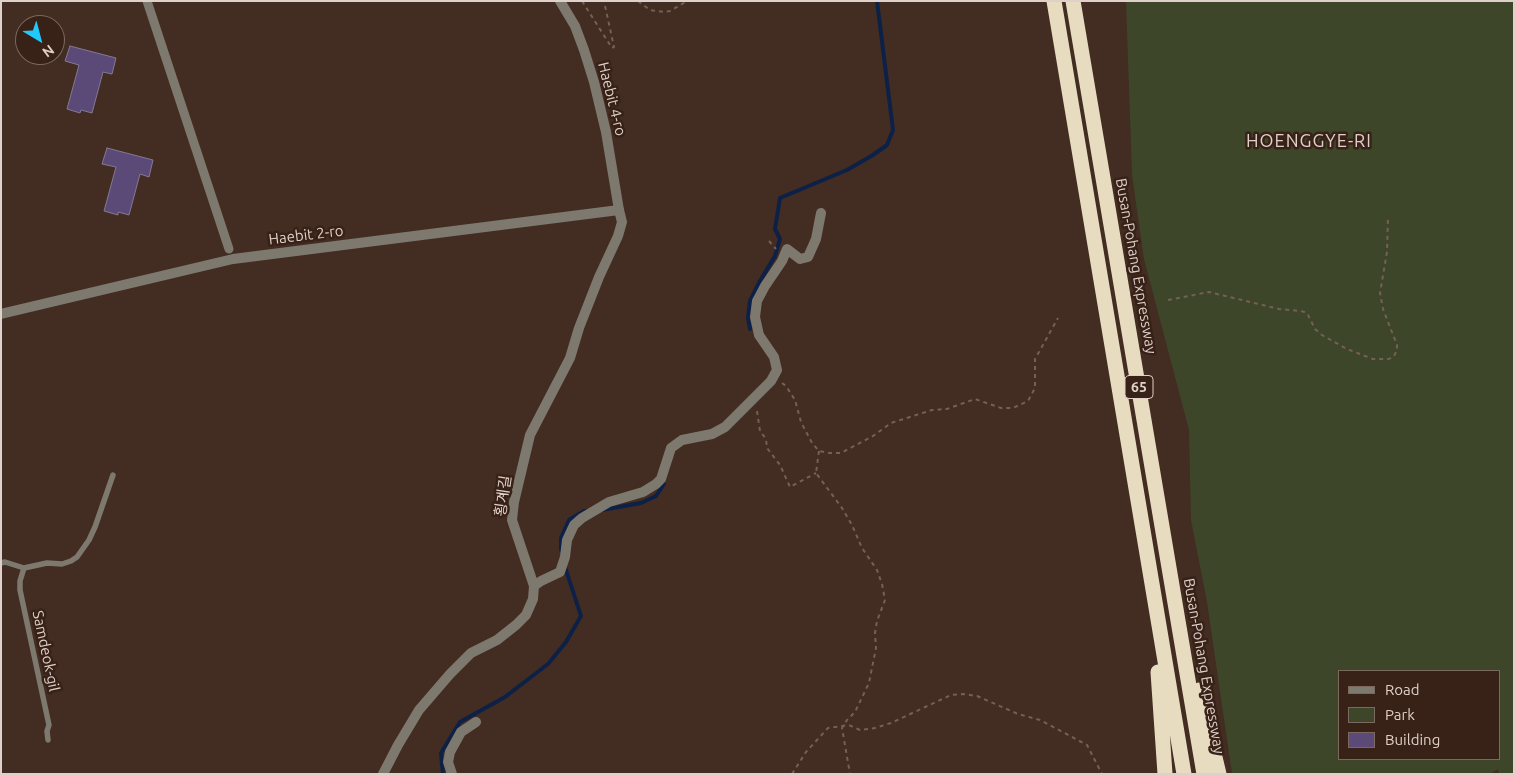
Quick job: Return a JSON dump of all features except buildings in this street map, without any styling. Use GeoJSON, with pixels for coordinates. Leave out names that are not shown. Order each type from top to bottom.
{"type":"FeatureCollection","features":[{"type":"Feature","properties":{"kind":"highway","name":"65"},"geometry":{"type":"LineString","coordinates":[[1054,1],[1184,774]]}},
{"type":"Feature","properties":{"kind":"highway","name":"Busan-Pohang Expressway"},"geometry":{"type":"LineString","coordinates":[[1074,1],[1204,774]]}},
{"type":"Feature","properties":{"kind":"highway"},"geometry":{"type":"LineString","coordinates":[[1153,588],[1165,774]]}},
{"type":"Feature","properties":{"kind":"highway"},"geometry":{"type":"LineString","coordinates":[[1174,593],[1219,774]]}},
{"type":"Feature","properties":{"kind":"street"},"geometry":{"type":"LineString","coordinates":[[147,1],[229,249]]}},
{"type":"Feature","properties":{"kind":"street","name":"Haebit 4-ro"},"geometry":{"type":"LineString","coordinates":[[560,1],[575,26],[594,82],[606,132],[619,210]]}},
{"type":"Feature","properties":{"kind":"street","name":"Haebit 2-ro"},"geometry":{"type":"LineString","coordinates":[[1,314],[233,260],[619,210]]}},
{"type":"Feature","properties":{"kind":"street","name":"횡계길"},"geometry":{"type":"LineString","coordinates":[[534,586],[512,520],[514,502],[530,435],[570,358],[578,328],[622,222],[619,210]]}},
{"type":"Feature","properties":{"kind":"street"},"geometry":{"type":"LineString","coordinates":[[383,774],[419,710],[450,674],[471,653],[497,640],[516,625],[526,615],[533,599],[534,586],[560,572],[567,540],[574,525],[609,502],[643,492],[656,484],[661,479],[671,448],[682,440],[712,434],[725,427],[772,382],[777,370],[774,357],[759,335],[755,317],[757,301],[787,249],[800,259],[808,257],[816,240],[821,213]]}},
{"type":"Feature","properties":{"kind":"street"},"geometry":{"type":"LineString","coordinates":[[452,774],[448,762],[450,752],[461,732],[476,722]]}},
{"type":"Feature","properties":{"kind":"lane"},"geometry":{"type":"LineString","coordinates":[[1,563],[24,568],[47,563],[62,564],[71,561],[89,540],[113,475]]}},
{"type":"Feature","properties":{"kind":"lane","name":"Samdeok-gil"},"geometry":{"type":"LineString","coordinates":[[24,568],[20,581],[20,590],[49,725],[47,731],[48,740]]}},
{"type":"Feature","properties":{"kind":"path"},"geometry":{"type":"LineString","coordinates":[[582,1],[612,48],[614,47],[604,1]]}},
{"type":"Feature","properties":{"kind":"path"},"geometry":{"type":"LineString","coordinates":[[638,1],[650,10],[664,12],[670,11],[687,1]]}},
{"type":"Feature","properties":{"kind":"path"},"geometry":{"type":"LineString","coordinates":[[1168,300],[1209,292],[1279,309],[1307,313],[1315,329],[1347,349],[1374,359],[1389,359],[1394,356],[1397,345],[1383,308],[1380,293],[1387,252],[1388,216]]}},
{"type":"Feature","properties":{"kind":"path"},"geometry":{"type":"LineString","coordinates":[[769,241],[774,247]]}},
{"type":"Feature","properties":{"kind":"path"},"geometry":{"type":"LineString","coordinates":[[774,377],[786,386],[795,400],[801,422],[812,443],[819,451],[841,453],[873,436],[891,423],[932,410],[947,409],[975,399],[1001,408],[1013,408],[1028,401],[1035,388],[1035,359],[1058,318]]}},
{"type":"Feature","properties":{"kind":"path"},"geometry":{"type":"LineString","coordinates":[[749,403],[757,412],[760,431],[766,439],[767,448],[780,465],[790,487],[816,473]]}},
{"type":"Feature","properties":{"kind":"path"},"geometry":{"type":"LineString","coordinates":[[819,451],[816,473],[842,508],[862,548],[877,570],[882,584],[884,600],[877,621],[876,648],[869,683],[855,712],[842,728],[850,774]]}},
{"type":"Feature","properties":{"kind":"path"},"geometry":{"type":"LineString","coordinates":[[792,774],[806,752],[828,728],[849,725],[860,730],[875,728],[951,695],[963,694],[977,696],[1018,714],[1040,720],[1087,745],[1102,774]]}},
{"type":"Feature","properties":{"kind":"green space"},"geometry":{"type":"Polygon","coordinates":[[[1126,1],[1514,1],[1514,774],[1499,774],[1498,769],[1490,774],[1232,774],[1207,602],[1191,520],[1189,430],[1144,259],[1132,175],[1126,1]]]}},
{"type":"Feature","properties":{"kind":"waterway"},"geometry":{"type":"LineString","coordinates":[[750,329],[748,318],[750,301],[775,256],[780,239],[775,229],[780,198],[847,170],[873,155],[887,145],[893,130],[877,1]]}},
{"type":"Feature","properties":{"kind":"waterway"},"geometry":{"type":"LineString","coordinates":[[602,510],[641,503],[656,496],[664,484]]}},
{"type":"Feature","properties":{"kind":"waterway"},"geometry":{"type":"LineString","coordinates":[[561,550],[561,538],[569,520],[587,511]]}},
{"type":"Feature","properties":{"kind":"waterway"},"geometry":{"type":"LineString","coordinates":[[443,774],[441,753],[460,722],[505,697],[548,664],[566,642],[581,616],[565,567]]}},
{"type":"Feature","properties":{"kind":"district","name":"HOENGGYE-RI"},"geometry":{"type":"Point","coordinates":[1309,141]}}]}
